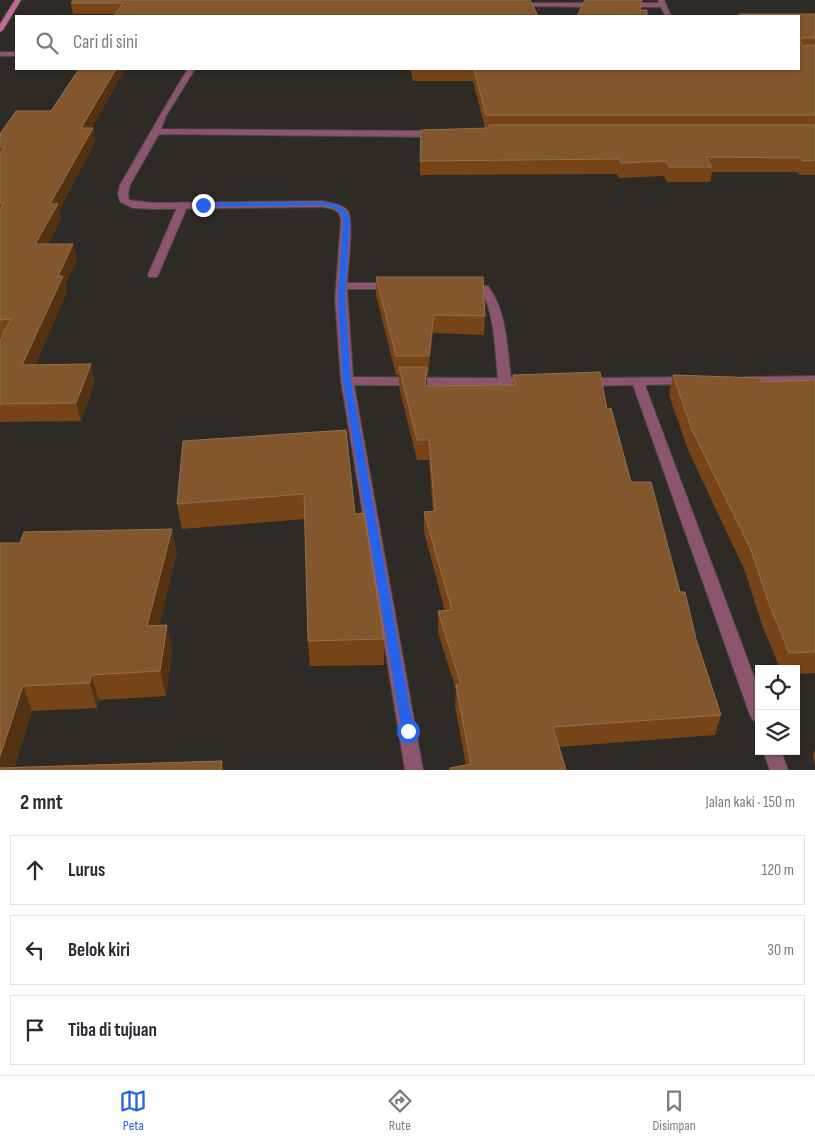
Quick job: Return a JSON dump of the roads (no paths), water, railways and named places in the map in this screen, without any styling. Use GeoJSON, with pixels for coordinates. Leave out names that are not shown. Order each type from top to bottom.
{"type":"FeatureCollection","features":[{"type":"Feature","properties":{"kind":"street"},"geometry":{"type":"LineString","coordinates":[[0,30],[18,0]]}},
{"type":"Feature","properties":{"kind":"street"},"geometry":{"type":"LineString","coordinates":[[614,5],[661,3],[667,15]]}},
{"type":"Feature","properties":{"kind":"street"},"geometry":{"type":"LineString","coordinates":[[507,4],[604,5]]}},
{"type":"Feature","properties":{"kind":"street"},"geometry":{"type":"LineString","coordinates":[[0,54],[15,54]]}},
{"type":"Feature","properties":{"kind":"street"},"geometry":{"type":"LineString","coordinates":[[190,70],[162,116],[156,131],[125,186],[123,194],[125,202],[133,205],[322,204],[336,207],[344,212],[346,220],[342,286],[347,381],[414,770]]}},
{"type":"Feature","properties":{"kind":"street"},"geometry":{"type":"LineString","coordinates":[[156,131],[450,134]]}},
{"type":"Feature","properties":{"kind":"street"},"geometry":{"type":"LineString","coordinates":[[153,275],[184,205]]}},
{"type":"Feature","properties":{"kind":"street"},"geometry":{"type":"LineString","coordinates":[[342,286],[399,286]]}},
{"type":"Feature","properties":{"kind":"street"},"geometry":{"type":"LineString","coordinates":[[456,286],[484,288],[491,296],[498,326],[505,381]]}},
{"type":"Feature","properties":{"kind":"street"},"geometry":{"type":"LineString","coordinates":[[732,381],[815,380]]}},
{"type":"Feature","properties":{"kind":"street"},"geometry":{"type":"LineString","coordinates":[[347,381],[543,382]]}},
{"type":"Feature","properties":{"kind":"street"},"geometry":{"type":"LineString","coordinates":[[571,382],[703,381]]}},
{"type":"Feature","properties":{"kind":"street"},"geometry":{"type":"LineString","coordinates":[[638,382],[757,710]]}},
{"type":"Feature","properties":{"kind":"street"},"geometry":{"type":"LineString","coordinates":[[773,755],[779,770]]}}]}
